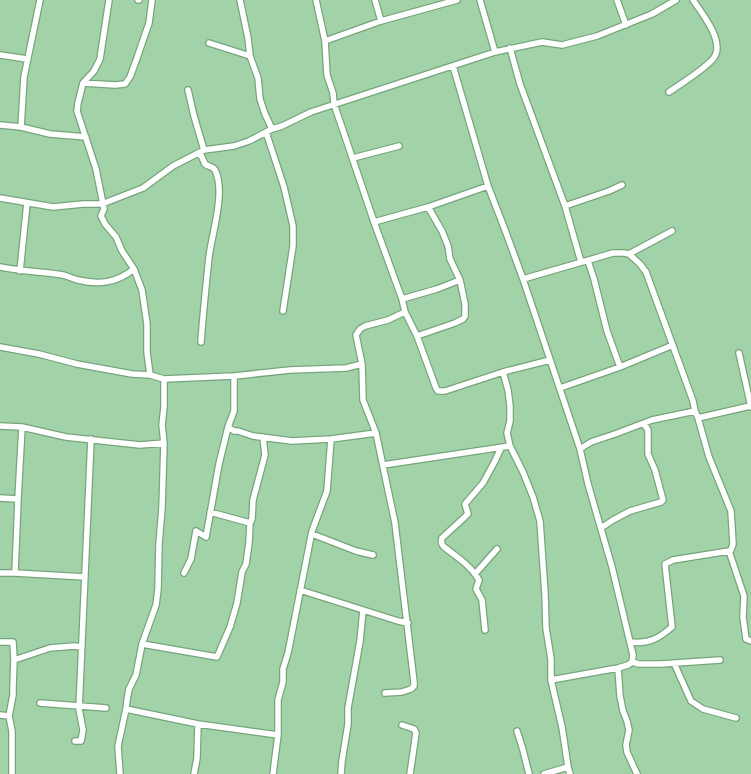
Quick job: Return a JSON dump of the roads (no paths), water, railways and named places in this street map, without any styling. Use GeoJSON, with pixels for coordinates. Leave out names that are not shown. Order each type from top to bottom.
{"type":"FeatureCollection","features":[{"type":"Feature","properties":{"kind":"street"},"geometry":{"type":"LineString","coordinates":[[21,127],[24,76],[40,0]]}},
{"type":"Feature","properties":{"kind":"street"},"geometry":{"type":"LineString","coordinates":[[110,0],[100,59],[94,70],[83,82],[77,111],[96,169],[104,209],[101,216],[116,237],[122,251],[134,269],[142,290],[147,324],[147,352],[150,375]]}},
{"type":"Feature","properties":{"kind":"street"},"geometry":{"type":"LineString","coordinates":[[83,82],[125,84],[130,77],[149,23],[152,0]]}},
{"type":"Feature","properties":{"kind":"street"},"geometry":{"type":"LineString","coordinates":[[240,0],[250,56],[258,78],[260,99],[293,226],[293,246],[283,311]]}},
{"type":"Feature","properties":{"kind":"street"},"geometry":{"type":"LineString","coordinates":[[316,0],[325,41],[327,75],[333,93],[334,104],[405,312],[418,336],[436,388],[438,391],[445,391],[503,372],[550,360]]}},
{"type":"Feature","properties":{"kind":"street"},"geometry":{"type":"LineString","coordinates":[[375,0],[381,21]]}},
{"type":"Feature","properties":{"kind":"street"},"geometry":{"type":"LineString","coordinates":[[325,41],[381,21],[456,0]]}},
{"type":"Feature","properties":{"kind":"street"},"geometry":{"type":"LineString","coordinates":[[480,0],[495,52]]}},
{"type":"Feature","properties":{"kind":"street"},"geometry":{"type":"LineString","coordinates":[[617,0],[626,25]]}},
{"type":"Feature","properties":{"kind":"street"},"geometry":{"type":"LineString","coordinates":[[0,198],[53,206],[102,204],[143,188],[173,166],[202,152],[249,141],[311,112],[510,48],[542,42],[562,44],[597,36],[652,14],[676,0]]}},
{"type":"Feature","properties":{"kind":"street"},"geometry":{"type":"LineString","coordinates":[[669,92],[698,72],[712,60],[717,52],[713,31],[693,0]]}},
{"type":"Feature","properties":{"kind":"street"},"geometry":{"type":"LineString","coordinates":[[209,43],[250,56]]}},
{"type":"Feature","properties":{"kind":"street"},"geometry":{"type":"LineString","coordinates":[[510,48],[520,84],[564,206],[581,262]]}},
{"type":"Feature","properties":{"kind":"street"},"geometry":{"type":"LineString","coordinates":[[0,55],[27,59]]}},
{"type":"Feature","properties":{"kind":"street"},"geometry":{"type":"LineString","coordinates":[[453,66],[488,186],[523,279],[580,449],[612,567],[633,655],[632,662],[628,665],[551,680]]}},
{"type":"Feature","properties":{"kind":"street"},"geometry":{"type":"LineString","coordinates":[[188,90],[205,164],[215,170],[220,199],[209,258],[201,342]]}},
{"type":"Feature","properties":{"kind":"street"},"geometry":{"type":"LineString","coordinates":[[0,125],[21,127],[50,134],[86,137]]}},
{"type":"Feature","properties":{"kind":"street"},"geometry":{"type":"LineString","coordinates":[[353,158],[400,146]]}},
{"type":"Feature","properties":{"kind":"street"},"geometry":{"type":"LineString","coordinates":[[564,206],[622,185]]}},
{"type":"Feature","properties":{"kind":"street"},"geometry":{"type":"LineString","coordinates":[[374,222],[428,207],[488,186]]}},
{"type":"Feature","properties":{"kind":"street"},"geometry":{"type":"LineString","coordinates":[[20,271],[27,203]]}},
{"type":"Feature","properties":{"kind":"street"},"geometry":{"type":"LineString","coordinates":[[418,336],[464,318],[465,304],[460,280],[450,259],[448,246],[442,231],[428,207]]}},
{"type":"Feature","properties":{"kind":"street"},"geometry":{"type":"LineString","coordinates":[[629,254],[672,231]]}},
{"type":"Feature","properties":{"kind":"street"},"geometry":{"type":"LineString","coordinates":[[523,279],[613,253],[629,254],[640,264],[646,272],[673,345],[693,401],[709,457],[731,511],[733,544],[731,550],[673,560],[665,564],[672,627],[662,636],[649,642],[630,642]]}},
{"type":"Feature","properties":{"kind":"street"},"geometry":{"type":"LineString","coordinates":[[588,260],[607,331],[620,367]]}},
{"type":"Feature","properties":{"kind":"street"},"geometry":{"type":"LineString","coordinates":[[0,267],[101,282],[116,280],[134,269]]}},
{"type":"Feature","properties":{"kind":"street"},"geometry":{"type":"LineString","coordinates":[[402,299],[460,280]]}},
{"type":"Feature","properties":{"kind":"street"},"geometry":{"type":"LineString","coordinates":[[385,693],[402,692],[414,686],[396,524],[376,433],[364,400],[362,364],[356,335],[360,329],[405,312]]}},
{"type":"Feature","properties":{"kind":"street"},"geometry":{"type":"LineString","coordinates":[[560,388],[620,367],[673,345]]}},
{"type":"Feature","properties":{"kind":"street"},"geometry":{"type":"LineString","coordinates":[[0,347],[78,364],[164,378],[234,376],[290,370],[346,368],[362,364]]}},
{"type":"Feature","properties":{"kind":"street"},"geometry":{"type":"LineString","coordinates":[[537,363],[548,353]]}},
{"type":"Feature","properties":{"kind":"street"},"geometry":{"type":"LineString","coordinates":[[698,418],[751,407],[739,353]]}},
{"type":"Feature","properties":{"kind":"street"},"geometry":{"type":"LineString","coordinates":[[503,372],[510,406],[510,421],[507,433],[510,446],[533,497],[540,521],[546,628],[551,658],[551,680],[570,774]]}},
{"type":"Feature","properties":{"kind":"street"},"geometry":{"type":"LineString","coordinates":[[184,573],[191,559],[196,531],[206,537],[228,427],[234,411],[234,376]]}},
{"type":"Feature","properties":{"kind":"street"},"geometry":{"type":"LineString","coordinates":[[120,774],[118,746],[129,689],[136,675],[142,644],[156,605],[158,589],[164,443],[162,425],[164,378]]}},
{"type":"Feature","properties":{"kind":"street"},"geometry":{"type":"LineString","coordinates":[[580,449],[591,442],[652,420],[695,411]]}},
{"type":"Feature","properties":{"kind":"street"},"geometry":{"type":"LineString","coordinates":[[601,528],[630,511],[663,500],[655,470],[648,454],[648,430],[644,424]]}},
{"type":"Feature","properties":{"kind":"street"},"geometry":{"type":"LineString","coordinates":[[0,426],[22,427],[66,437],[140,445],[164,443]]}},
{"type":"Feature","properties":{"kind":"street"},"geometry":{"type":"LineString","coordinates":[[15,573],[22,427]]}},
{"type":"Feature","properties":{"kind":"street"},"geometry":{"type":"LineString","coordinates":[[228,427],[234,431],[253,436],[292,441],[376,433]]}},
{"type":"Feature","properties":{"kind":"street"},"geometry":{"type":"LineString","coordinates":[[142,644],[217,658],[230,627],[237,603],[242,572],[246,564],[253,500],[265,455],[263,437]]}},
{"type":"Feature","properties":{"kind":"street"},"geometry":{"type":"LineString","coordinates":[[273,774],[278,735],[278,700],[283,682],[283,669],[288,653],[312,534],[327,491],[331,438]]}},
{"type":"Feature","properties":{"kind":"street"},"geometry":{"type":"LineString","coordinates":[[75,741],[80,740],[83,730],[79,709],[91,439]]}},
{"type":"Feature","properties":{"kind":"street"},"geometry":{"type":"LineString","coordinates":[[383,465],[510,446]]}},
{"type":"Feature","properties":{"kind":"street"},"geometry":{"type":"LineString","coordinates":[[485,630],[482,600],[476,589],[479,580],[476,574],[444,547],[441,541],[468,514],[465,504],[483,482],[500,448]]}},
{"type":"Feature","properties":{"kind":"street"},"geometry":{"type":"LineString","coordinates":[[0,498],[18,499]]}},
{"type":"Feature","properties":{"kind":"street"},"geometry":{"type":"LineString","coordinates":[[210,512],[250,523]]}},
{"type":"Feature","properties":{"kind":"street"},"geometry":{"type":"LineString","coordinates":[[312,534],[356,551],[373,555]]}},
{"type":"Feature","properties":{"kind":"street"},"geometry":{"type":"LineString","coordinates":[[476,574],[497,549]]}},
{"type":"Feature","properties":{"kind":"street"},"geometry":{"type":"LineString","coordinates":[[729,551],[744,596],[743,617],[746,639],[751,642]]}},
{"type":"Feature","properties":{"kind":"street"},"geometry":{"type":"LineString","coordinates":[[0,574],[15,573],[85,577]]}},
{"type":"Feature","properties":{"kind":"street"},"geometry":{"type":"LineString","coordinates":[[300,590],[408,623]]}},
{"type":"Feature","properties":{"kind":"street"},"geometry":{"type":"LineString","coordinates":[[341,774],[350,693],[360,641],[363,610]]}},
{"type":"Feature","properties":{"kind":"street"},"geometry":{"type":"LineString","coordinates":[[0,642],[13,642],[14,695],[9,716],[12,731],[12,774]]}},
{"type":"Feature","properties":{"kind":"street"},"geometry":{"type":"LineString","coordinates":[[14,660],[50,648],[82,647]]}},
{"type":"Feature","properties":{"kind":"street"},"geometry":{"type":"LineString","coordinates":[[632,662],[639,664],[720,660]]}},
{"type":"Feature","properties":{"kind":"street"},"geometry":{"type":"LineString","coordinates":[[674,663],[691,701],[703,709],[736,718]]}},
{"type":"Feature","properties":{"kind":"street"},"geometry":{"type":"LineString","coordinates":[[618,668],[620,696],[629,730],[626,746],[627,752],[637,774]]}},
{"type":"Feature","properties":{"kind":"street"},"geometry":{"type":"LineString","coordinates":[[40,703],[106,708]]}},
{"type":"Feature","properties":{"kind":"street"},"geometry":{"type":"LineString","coordinates":[[126,709],[198,724],[278,735]]}},
{"type":"Feature","properties":{"kind":"street"},"geometry":{"type":"LineString","coordinates":[[0,716],[9,716]]}},
{"type":"Feature","properties":{"kind":"street"},"geometry":{"type":"LineString","coordinates":[[194,774],[198,724]]}},
{"type":"Feature","properties":{"kind":"street"},"geometry":{"type":"LineString","coordinates":[[402,725],[414,729],[416,733],[410,774]]}},
{"type":"Feature","properties":{"kind":"street"},"geometry":{"type":"LineString","coordinates":[[517,731],[529,774]]}},
{"type":"Feature","properties":{"kind":"street"},"geometry":{"type":"LineString","coordinates":[[544,774],[568,767]]}}]}
